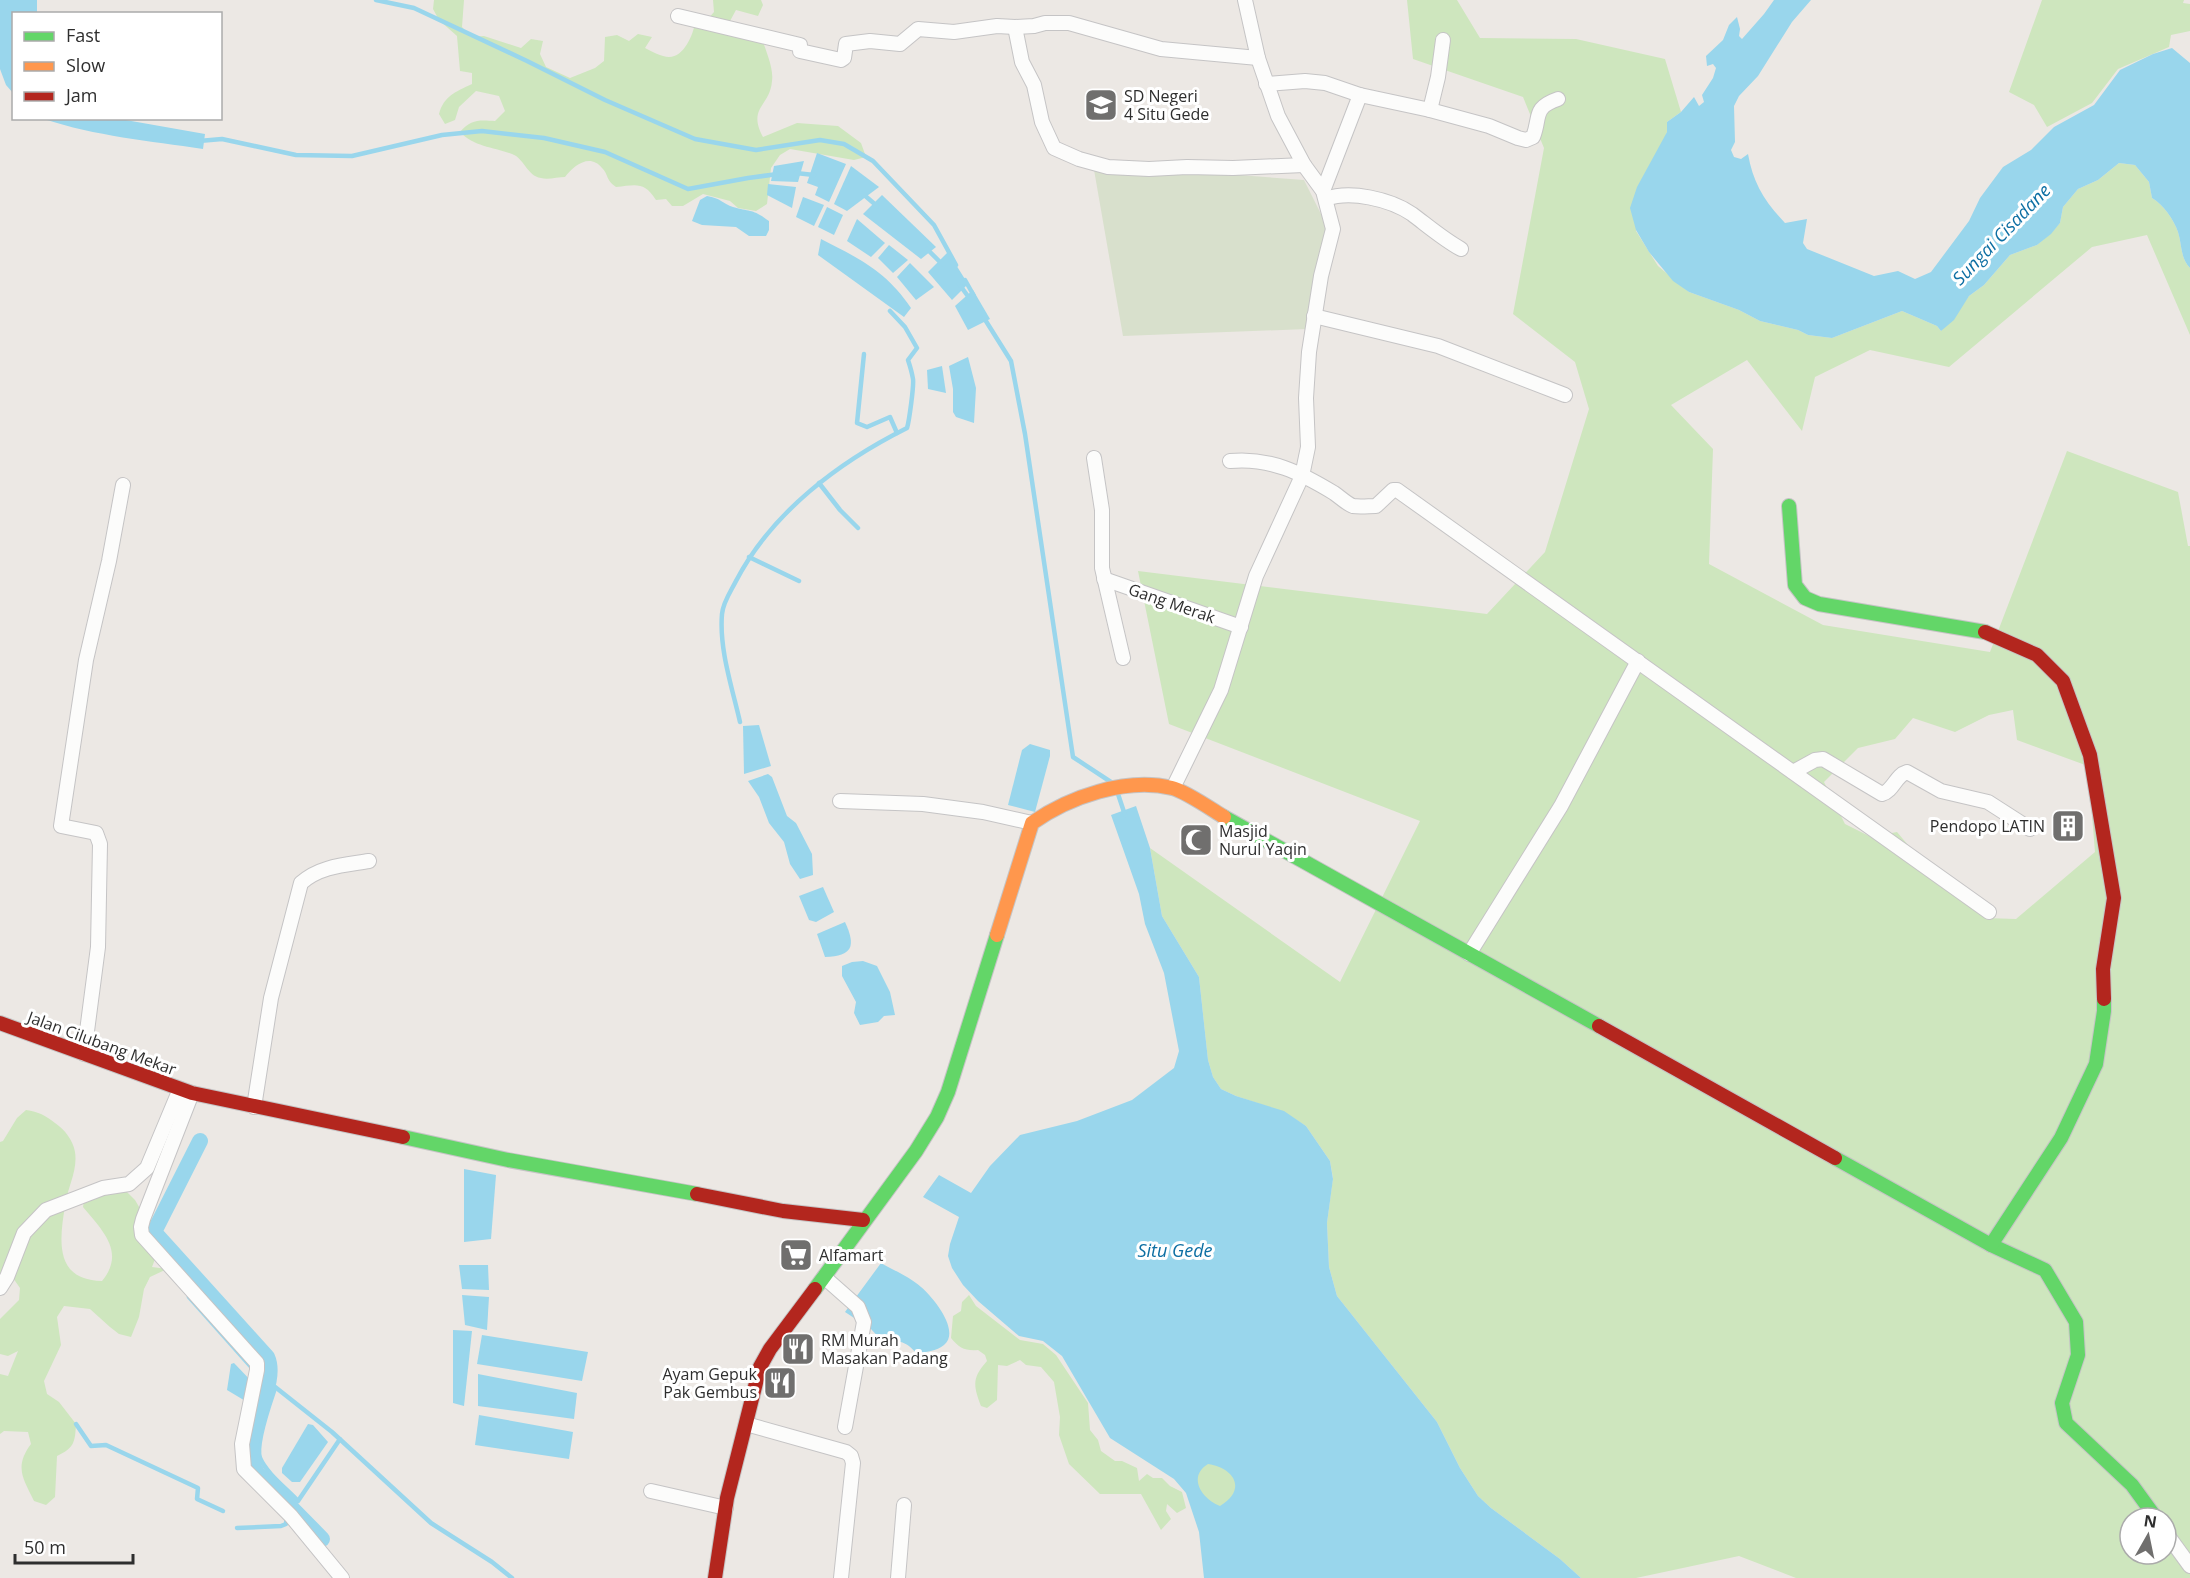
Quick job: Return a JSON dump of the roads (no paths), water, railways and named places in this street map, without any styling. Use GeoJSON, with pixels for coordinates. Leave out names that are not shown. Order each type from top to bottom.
{"type":"FeatureCollection","features":[{"type":"Feature","properties":{"kind":"street"},"geometry":{"type":"LineString","coordinates":[[1173,788],[1221,690],[1256,576],[1302,476],[1308,447],[1306,398],[1314,316],[1333,229],[1324,195],[1304,165],[1278,116],[1258,58],[1245,0]]}},
{"type":"Feature","properties":{"kind":"street"},"geometry":{"type":"LineString","coordinates":[[678,16],[800,45],[800,51],[841,60],[844,58],[846,44],[870,41],[900,44],[918,29],[954,32],[997,26],[1034,26],[1045,23],[1069,24],[1161,49],[1258,58]]}},
{"type":"Feature","properties":{"kind":"street"},"geometry":{"type":"LineString","coordinates":[[1016,27],[1022,62],[1034,85],[1042,122],[1054,148],[1079,159],[1108,167],[1149,169],[1304,165]]}},
{"type":"Feature","properties":{"kind":"street"},"geometry":{"type":"LineString","coordinates":[[1430,110],[1438,77],[1443,40]]}},
{"type":"Feature","properties":{"kind":"street"},"geometry":{"type":"LineString","coordinates":[[1266,84],[1305,81],[1325,83],[1360,95],[1489,126],[1526,140],[1533,137],[1539,112],[1546,103],[1558,99]]}},
{"type":"Feature","properties":{"kind":"street"},"geometry":{"type":"LineString","coordinates":[[1324,195],[1360,95]]}},
{"type":"Feature","properties":{"kind":"street"},"geometry":{"type":"LineString","coordinates":[[1324,195],[1371,198],[1401,207],[1461,249]]}},
{"type":"Feature","properties":{"kind":"street"},"geometry":{"type":"LineString","coordinates":[[1314,316],[1438,346],[1565,395]]}},
{"type":"Feature","properties":{"kind":"street"},"geometry":{"type":"LineString","coordinates":[[1094,458],[1102,510],[1101,554],[1104,579],[1123,658]]}},
{"type":"Feature","properties":{"kind":"street"},"geometry":{"type":"LineString","coordinates":[[1230,461],[1268,462],[1302,476],[1352,506],[1376,506],[1393,490],[1398,490],[1989,912]]}},
{"type":"Feature","properties":{"kind":"street"},"geometry":{"type":"LineString","coordinates":[[84,1054],[98,947],[100,844],[96,833],[61,826],[86,660],[109,561],[123,485]]}},
{"type":"Feature","properties":{"kind":"street"},"geometry":{"type":"LineString","coordinates":[[1789,506],[1795,585],[1805,598],[1819,604],[1981,630],[2037,655],[2063,681],[2090,755],[2114,898],[2103,969],[2104,1011],[2096,1064],[2061,1138],[1991,1245]]}},
{"type":"Feature","properties":{"kind":"street","name":"Gang Merak"},"geometry":{"type":"LineString","coordinates":[[1104,579],[1240,627]]}},
{"type":"Feature","properties":{"kind":"street"},"geometry":{"type":"LineString","coordinates":[[1469,954],[1561,806],[1638,661]]}},
{"type":"Feature","properties":{"kind":"street"},"geometry":{"type":"LineString","coordinates":[[1793,772],[1815,760],[1825,760],[1882,794],[1887,792],[1903,773],[1907,772],[1941,791],[1990,803],[2030,829]]}},
{"type":"Feature","properties":{"kind":"street"},"geometry":{"type":"LineString","coordinates":[[715,1578],[726,1508],[760,1367],[770,1349],[857,1233],[863,1220],[921,1146],[941,1108],[1032,823],[1056,806],[1095,792],[1154,785],[1173,788],[1991,1245],[2045,1270],[2076,1322],[2078,1355],[2062,1403],[2066,1423],[2132,1485],[2147,1506]]}},
{"type":"Feature","properties":{"kind":"street"},"geometry":{"type":"LineString","coordinates":[[840,801],[923,804],[983,812],[1032,823]]}},
{"type":"Feature","properties":{"kind":"street"},"geometry":{"type":"LineString","coordinates":[[254,1107],[271,998],[301,883],[310,875],[331,867],[369,861]]}},
{"type":"Feature","properties":{"kind":"street","name":"Jalan Cilubang Mekar"},"geometry":{"type":"LineString","coordinates":[[0,1023],[186,1091],[254,1107],[441,1144],[508,1160],[783,1211],[863,1220]]}},
{"type":"Feature","properties":{"kind":"street"},"geometry":{"type":"LineString","coordinates":[[0,1288],[7,1277],[24,1233],[46,1210],[103,1188],[129,1184],[147,1168],[186,1091]]}},
{"type":"Feature","properties":{"kind":"street"},"geometry":{"type":"LineString","coordinates":[[186,1091],[143,1219],[142,1235],[257,1363],[242,1449],[244,1469],[291,1515],[342,1578]]}},
{"type":"Feature","properties":{"kind":"street"},"geometry":{"type":"LineString","coordinates":[[824,1277],[858,1308],[864,1322],[845,1427]]}},
{"type":"Feature","properties":{"kind":"street"},"geometry":{"type":"LineString","coordinates":[[746,1424],[846,1452],[851,1456],[853,1463],[842,1578]]}},
{"type":"Feature","properties":{"kind":"street"},"geometry":{"type":"LineString","coordinates":[[651,1491],[726,1508]]}},
{"type":"Feature","properties":{"kind":"street"},"geometry":{"type":"LineString","coordinates":[[898,1578],[904,1505]]}},
{"type":"Feature","properties":{"kind":"street"},"geometry":{"type":"LineString","coordinates":[[2178,1550],[2190,1566]]}},
{"type":"Feature","properties":{"kind":"water"},"geometry":{"type":"Polygon","coordinates":[[[0,0],[37,0],[37,12],[12,12],[12,92],[6,85],[0,69],[0,0]]]}},
{"type":"Feature","properties":{"kind":"water","name":"Sungai Cisadane"},"geometry":{"type":"Polygon","coordinates":[[[1774,0],[1811,0],[1792,22],[1758,76],[1739,96],[1734,106],[1735,142],[1731,150],[1734,157],[1741,159],[1748,154],[1761,192],[1785,223],[1807,219],[1803,243],[1807,249],[1874,276],[1898,271],[1915,279],[1931,272],[1969,221],[1980,198],[2003,167],[2031,150],[2054,127],[2094,105],[2120,70],[2153,54],[2172,48],[2190,63],[2190,268],[2183,255],[2176,227],[2164,208],[2152,198],[2149,182],[2135,165],[2119,163],[2098,180],[2078,189],[2063,207],[2060,223],[2051,234],[2037,245],[2010,255],[1984,285],[1969,296],[1954,320],[1941,331],[1937,326],[1902,311],[1832,338],[1808,335],[1798,330],[1760,321],[1739,310],[1689,292],[1673,281],[1649,252],[1636,230],[1630,208],[1637,187],[1667,132],[1667,122],[1681,112],[1694,97],[1699,106],[1704,102],[1702,95],[1713,78],[1716,68],[1713,64],[1707,66],[1706,56],[1723,40],[1729,25],[1737,17],[1739,36],[1742,39],[1774,0]]]}},
{"type":"Feature","properties":{"kind":"water"},"geometry":{"type":"Polygon","coordinates":[[[47,120],[126,120],[205,134],[203,149],[103,134],[47,120]]]}},
{"type":"Feature","properties":{"kind":"water"},"geometry":{"type":"Polygon","coordinates":[[[817,153],[846,164],[829,202],[815,195],[818,187],[807,183],[817,153]]]}},
{"type":"Feature","properties":{"kind":"water"},"geometry":{"type":"Polygon","coordinates":[[[804,161],[798,182],[771,181],[774,166],[804,161]]]}},
{"type":"Feature","properties":{"kind":"water"},"geometry":{"type":"Polygon","coordinates":[[[851,166],[879,187],[847,211],[834,204],[851,166]]]}},
{"type":"Feature","properties":{"kind":"water"},"geometry":{"type":"Polygon","coordinates":[[[768,184],[796,187],[792,208],[767,195],[768,184]]]}},
{"type":"Feature","properties":{"kind":"water"},"geometry":{"type":"Polygon","coordinates":[[[882,195],[936,247],[921,259],[863,214],[882,195]]]}},
{"type":"Feature","properties":{"kind":"water"},"geometry":{"type":"Polygon","coordinates":[[[707,196],[764,217],[769,221],[766,236],[749,236],[736,227],[702,225],[692,221],[700,200],[707,196]]]}},
{"type":"Feature","properties":{"kind":"water"},"geometry":{"type":"Polygon","coordinates":[[[803,197],[824,205],[814,226],[796,217],[803,197]]]}},
{"type":"Feature","properties":{"kind":"water"},"geometry":{"type":"Polygon","coordinates":[[[827,207],[843,215],[834,235],[818,227],[827,207]]]}},
{"type":"Feature","properties":{"kind":"water"},"geometry":{"type":"Polygon","coordinates":[[[857,219],[885,243],[871,257],[847,241],[857,219]]]}},
{"type":"Feature","properties":{"kind":"water"},"geometry":{"type":"Polygon","coordinates":[[[821,239],[860,260],[892,284],[911,308],[904,317],[818,255],[821,239]]]}},
{"type":"Feature","properties":{"kind":"water"},"geometry":{"type":"Polygon","coordinates":[[[889,245],[908,260],[893,273],[878,258],[889,245]]]}},
{"type":"Feature","properties":{"kind":"water"},"geometry":{"type":"Polygon","coordinates":[[[948,252],[968,284],[952,300],[928,272],[948,252]]]}},
{"type":"Feature","properties":{"kind":"water"},"geometry":{"type":"Polygon","coordinates":[[[910,263],[934,287],[916,300],[897,277],[910,263]]]}},
{"type":"Feature","properties":{"kind":"water"},"geometry":{"type":"Polygon","coordinates":[[[973,290],[990,319],[968,330],[955,306],[973,290]]]}},
{"type":"Feature","properties":{"kind":"water"},"geometry":{"type":"Polygon","coordinates":[[[968,357],[976,388],[974,423],[956,417],[953,412],[953,389],[949,366],[968,357]]]}},
{"type":"Feature","properties":{"kind":"water"},"geometry":{"type":"Polygon","coordinates":[[[942,366],[946,393],[928,389],[927,370],[942,366]]]}},
{"type":"Feature","properties":{"kind":"water"},"geometry":{"type":"Polygon","coordinates":[[[759,725],[771,766],[744,774],[743,726],[759,725]]]}},
{"type":"Feature","properties":{"kind":"water"},"geometry":{"type":"Polygon","coordinates":[[[1030,744],[1050,750],[1035,812],[1008,805],[1022,750],[1030,744]]]}},
{"type":"Feature","properties":{"kind":"water"},"geometry":{"type":"Polygon","coordinates":[[[768,774],[772,777],[787,816],[796,823],[812,854],[813,875],[800,879],[790,864],[784,842],[769,823],[759,797],[748,781],[768,774]]]}},
{"type":"Feature","properties":{"kind":"water","name":"Situ Gede"},"geometry":{"type":"Polygon","coordinates":[[[1136,806],[1150,848],[1162,916],[1199,977],[1208,1060],[1213,1077],[1221,1089],[1284,1111],[1306,1126],[1330,1161],[1333,1179],[1327,1223],[1329,1267],[1337,1296],[1437,1422],[1460,1468],[1478,1496],[1581,1578],[1204,1578],[1199,1532],[1186,1493],[1174,1479],[1110,1438],[1062,1356],[1043,1341],[1019,1336],[978,1301],[963,1285],[952,1268],[948,1256],[959,1217],[923,1197],[939,1175],[971,1193],[990,1166],[1020,1135],[1077,1121],[1132,1100],[1174,1068],[1179,1051],[1164,973],[1145,924],[1139,894],[1111,815],[1136,806]],[[1208,1464],[1198,1475],[1198,1481],[1203,1493],[1213,1503],[1220,1506],[1228,1500],[1235,1487],[1231,1475],[1217,1466],[1208,1464]]]}},
{"type":"Feature","properties":{"kind":"water"},"geometry":{"type":"Polygon","coordinates":[[[823,887],[834,912],[816,922],[809,920],[799,896],[823,887]]]}},
{"type":"Feature","properties":{"kind":"water"},"geometry":{"type":"Polygon","coordinates":[[[845,922],[850,937],[850,948],[847,952],[825,957],[817,934],[845,922]]]}},
{"type":"Feature","properties":{"kind":"water"},"geometry":{"type":"Polygon","coordinates":[[[863,961],[877,966],[890,992],[895,1015],[884,1016],[878,1022],[860,1025],[854,1013],[856,1002],[842,976],[842,966],[863,961]]]}},
{"type":"Feature","properties":{"kind":"water"},"geometry":{"type":"Polygon","coordinates":[[[464,1169],[496,1175],[491,1239],[464,1242],[464,1169]]]}},
{"type":"Feature","properties":{"kind":"water"},"geometry":{"type":"Polygon","coordinates":[[[881,1263],[917,1283],[938,1306],[949,1331],[944,1345],[917,1354],[902,1342],[882,1341],[871,1329],[845,1312],[881,1263]]]}},
{"type":"Feature","properties":{"kind":"water"},"geometry":{"type":"Polygon","coordinates":[[[459,1265],[488,1265],[489,1290],[462,1289],[459,1265]]]}},
{"type":"Feature","properties":{"kind":"water"},"geometry":{"type":"Polygon","coordinates":[[[462,1295],[489,1297],[487,1330],[465,1325],[462,1295]]]}},
{"type":"Feature","properties":{"kind":"water"},"geometry":{"type":"Polygon","coordinates":[[[453,1330],[472,1331],[464,1406],[453,1403],[453,1330]]]}},
{"type":"Feature","properties":{"kind":"water"},"geometry":{"type":"Polygon","coordinates":[[[482,1335],[588,1352],[582,1381],[477,1364],[482,1335]]]}},
{"type":"Feature","properties":{"kind":"water"},"geometry":{"type":"Polygon","coordinates":[[[234,1363],[254,1384],[247,1402],[227,1390],[231,1364],[234,1363]]]}},
{"type":"Feature","properties":{"kind":"water"},"geometry":{"type":"Polygon","coordinates":[[[478,1374],[577,1393],[574,1419],[478,1406],[478,1374]]]}},
{"type":"Feature","properties":{"kind":"water"},"geometry":{"type":"Polygon","coordinates":[[[479,1415],[573,1432],[569,1459],[475,1445],[479,1415]]]}},
{"type":"Feature","properties":{"kind":"water"},"geometry":{"type":"Polygon","coordinates":[[[308,1424],[313,1425],[328,1442],[300,1482],[292,1482],[282,1473],[282,1468],[308,1424]]]}},
{"type":"Feature","properties":{"kind":"waterway"},"geometry":{"type":"LineString","coordinates":[[376,0],[414,8],[605,100],[695,139],[756,150],[820,140],[844,144],[873,161],[934,225],[956,265]]}},
{"type":"Feature","properties":{"kind":"waterway"},"geometry":{"type":"LineString","coordinates":[[199,141],[222,139],[296,155],[352,156],[442,135],[482,131],[544,138],[605,152],[688,189],[778,174]]}},
{"type":"Feature","properties":{"kind":"waterway"},"geometry":{"type":"LineString","coordinates":[[796,173],[814,175]]}},
{"type":"Feature","properties":{"kind":"waterway"},"geometry":{"type":"LineString","coordinates":[[863,194],[877,206]]}},
{"type":"Feature","properties":{"kind":"waterway"},"geometry":{"type":"LineString","coordinates":[[927,249],[942,264]]}},
{"type":"Feature","properties":{"kind":"waterway"},"geometry":{"type":"LineString","coordinates":[[965,280],[974,296]]}},
{"type":"Feature","properties":{"kind":"waterway"},"geometry":{"type":"LineString","coordinates":[[959,284],[970,299]]}},
{"type":"Feature","properties":{"kind":"waterway"},"geometry":{"type":"LineString","coordinates":[[740,722],[722,641],[724,605],[736,581],[768,533],[810,491],[857,457],[907,428],[913,383],[908,360],[917,348],[905,327],[890,311]]}},
{"type":"Feature","properties":{"kind":"waterway"},"geometry":{"type":"LineString","coordinates":[[984,318],[1011,361],[1025,434],[1073,757],[1114,784]]}},
{"type":"Feature","properties":{"kind":"waterway"},"geometry":{"type":"LineString","coordinates":[[864,354],[857,423],[867,427],[890,417],[897,433]]}},
{"type":"Feature","properties":{"kind":"waterway"},"geometry":{"type":"LineString","coordinates":[[819,483],[840,510],[858,528]]}},
{"type":"Feature","properties":{"kind":"waterway"},"geometry":{"type":"LineString","coordinates":[[749,557],[799,581]]}},
{"type":"Feature","properties":{"kind":"waterway"},"geometry":{"type":"LineString","coordinates":[[1117,791],[1125,815]]}},
{"type":"Feature","properties":{"kind":"waterway"},"geometry":{"type":"LineString","coordinates":[[200,1141],[154,1232],[267,1357],[270,1369],[268,1383],[254,1429],[251,1459],[257,1473],[322,1539]]}},
{"type":"Feature","properties":{"kind":"waterway"},"geometry":{"type":"LineString","coordinates":[[189,1297],[253,1369]]}},
{"type":"Feature","properties":{"kind":"waterway"},"geometry":{"type":"LineString","coordinates":[[260,1375],[332,1432],[431,1523],[492,1562],[512,1578]]}},
{"type":"Feature","properties":{"kind":"waterway"},"geometry":{"type":"LineString","coordinates":[[275,1388],[261,1434],[260,1458],[272,1475],[298,1501],[340,1439]]}},
{"type":"Feature","properties":{"kind":"waterway"},"geometry":{"type":"LineString","coordinates":[[76,1424],[91,1446],[106,1445],[198,1488],[197,1499],[223,1511]]}},
{"type":"Feature","properties":{"kind":"waterway"},"geometry":{"type":"LineString","coordinates":[[237,1528],[281,1526],[286,1524],[287,1516]]}},
{"type":"Feature","properties":{"kind":"place","name":"SD Negeri 4 Situ Gede"},"geometry":{"type":"Point","coordinates":[1101,105]}},
{"type":"Feature","properties":{"kind":"place","name":"Pendopo LATIN"},"geometry":{"type":"Point","coordinates":[2068,826]}},
{"type":"Feature","properties":{"kind":"place","name":"Masjid Nurul Yaqin"},"geometry":{"type":"Point","coordinates":[1196,840]}},
{"type":"Feature","properties":{"kind":"place","name":"Alfamart"},"geometry":{"type":"Point","coordinates":[796,1255]}},
{"type":"Feature","properties":{"kind":"place","name":"RM Murah Masakan Padang"},"geometry":{"type":"Point","coordinates":[798,1349]}},
{"type":"Feature","properties":{"kind":"place","name":"Ayam Gepuk Pak Gembus"},"geometry":{"type":"Point","coordinates":[780,1383]}}]}
